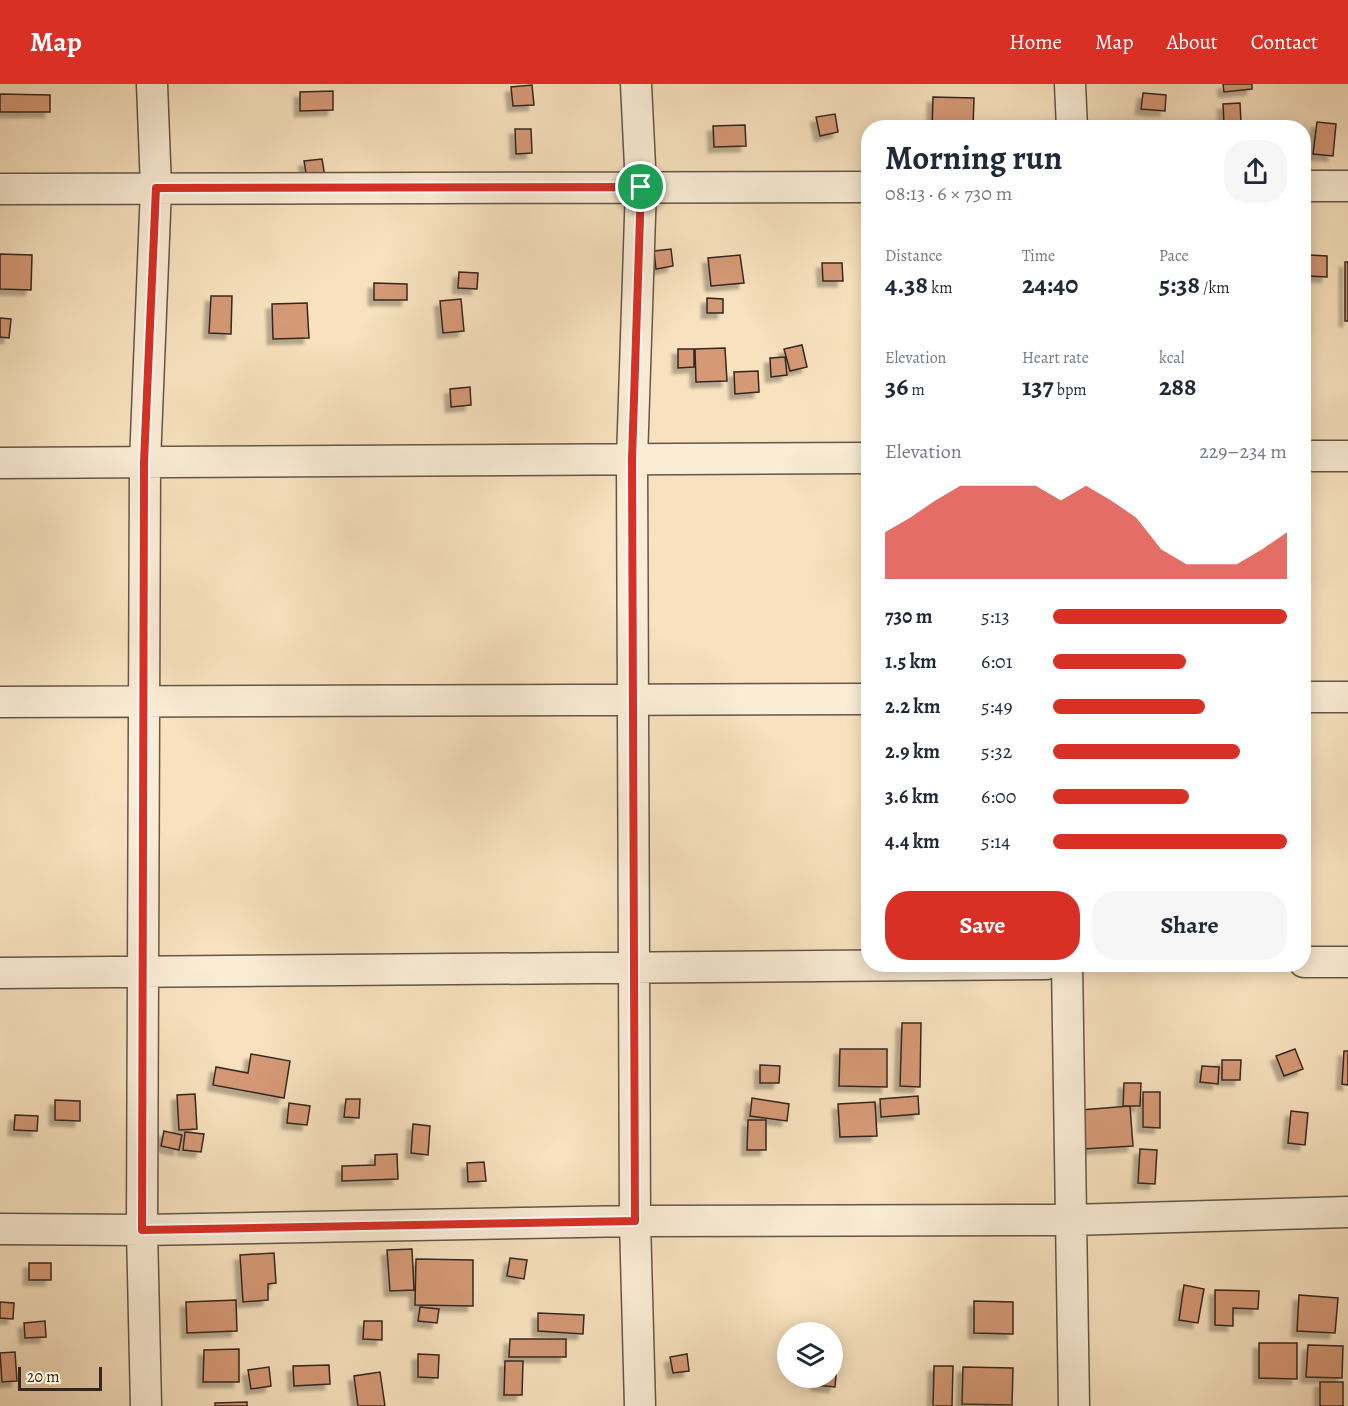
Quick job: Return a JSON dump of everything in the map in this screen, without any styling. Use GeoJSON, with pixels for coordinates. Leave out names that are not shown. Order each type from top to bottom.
{"type":"FeatureCollection","features":[{"type":"Feature","properties":{"kind":"street"},"geometry":{"type":"LineString","coordinates":[[146,1406],[142,1230],[144,462],[156,188],[152,84]]}},
{"type":"Feature","properties":{"kind":"street"},"geometry":{"type":"LineString","coordinates":[[636,84],[641,187],[632,459],[635,1221],[640,1406]]}},
{"type":"Feature","properties":{"kind":"street"},"geometry":{"type":"LineString","coordinates":[[1070,84],[1072,120]]}},
{"type":"Feature","properties":{"kind":"street"},"geometry":{"type":"LineString","coordinates":[[1311,186],[1348,186]]}},
{"type":"Feature","properties":{"kind":"street"},"geometry":{"type":"LineString","coordinates":[[0,189],[861,187]]}},
{"type":"Feature","properties":{"kind":"street"},"geometry":{"type":"LineString","coordinates":[[1311,456],[1348,456]]}},
{"type":"Feature","properties":{"kind":"street"},"geometry":{"type":"LineString","coordinates":[[0,463],[861,458]]}},
{"type":"Feature","properties":{"kind":"street"},"geometry":{"type":"LineString","coordinates":[[1311,697],[1348,697]]}},
{"type":"Feature","properties":{"kind":"street"},"geometry":{"type":"LineString","coordinates":[[0,702],[861,699]]}},
{"type":"Feature","properties":{"kind":"street"},"geometry":{"type":"LineString","coordinates":[[1311,963],[1348,962]]}},
{"type":"Feature","properties":{"kind":"street"},"geometry":{"type":"LineString","coordinates":[[0,973],[861,966]]}},
{"type":"Feature","properties":{"kind":"street"},"geometry":{"type":"LineString","coordinates":[[1067,972],[1074,1406]]}},
{"type":"Feature","properties":{"kind":"street"},"geometry":{"type":"LineString","coordinates":[[0,1229],[142,1230],[635,1221],[1070,1220],[1348,1212]]}},
{"type":"Feature","properties":{"kind":"building"},"geometry":{"type":"Polygon","coordinates":[[[1223,84],[1252,84],[1252,89],[1224,92],[1223,84]]]}},
{"type":"Feature","properties":{"kind":"building"},"geometry":{"type":"Polygon","coordinates":[[[532,85],[534,105],[513,106],[511,87],[532,85]]]}},
{"type":"Feature","properties":{"kind":"building"},"geometry":{"type":"Polygon","coordinates":[[[333,91],[333,110],[300,111],[300,92],[333,91]]]}},
{"type":"Feature","properties":{"kind":"building"},"geometry":{"type":"Polygon","coordinates":[[[1143,93],[1166,95],[1165,111],[1141,109],[1143,93]]]}},
{"type":"Feature","properties":{"kind":"building"},"geometry":{"type":"Polygon","coordinates":[[[0,94],[50,95],[50,112],[0,112],[0,94]]]}},
{"type":"Feature","properties":{"kind":"building"},"geometry":{"type":"Polygon","coordinates":[[[933,97],[974,98],[973,120],[932,120],[933,97]]]}},
{"type":"Feature","properties":{"kind":"building"},"geometry":{"type":"Polygon","coordinates":[[[1240,103],[1241,120],[1224,120],[1223,104],[1240,103]]]}},
{"type":"Feature","properties":{"kind":"building"},"geometry":{"type":"Polygon","coordinates":[[[835,114],[838,132],[820,136],[816,117],[835,114]]]}},
{"type":"Feature","properties":{"kind":"building"},"geometry":{"type":"Polygon","coordinates":[[[1317,122],[1336,124],[1333,156],[1313,154],[1317,122]]]}},
{"type":"Feature","properties":{"kind":"building"},"geometry":{"type":"Polygon","coordinates":[[[745,125],[746,146],[714,147],[713,126],[745,125]]]}},
{"type":"Feature","properties":{"kind":"building"},"geometry":{"type":"Polygon","coordinates":[[[515,129],[531,129],[532,153],[516,154],[515,129]]]}},
{"type":"Feature","properties":{"kind":"building"},"geometry":{"type":"Polygon","coordinates":[[[322,159],[325,177],[307,179],[304,161],[322,159]]]}},
{"type":"Feature","properties":{"kind":"building"},"geometry":{"type":"Polygon","coordinates":[[[671,249],[673,266],[656,269],[654,251],[671,249]]]}},
{"type":"Feature","properties":{"kind":"building"},"geometry":{"type":"Polygon","coordinates":[[[0,254],[32,255],[31,290],[0,289],[0,254]]]}},
{"type":"Feature","properties":{"kind":"building"},"geometry":{"type":"Polygon","coordinates":[[[740,255],[744,283],[711,286],[708,258],[740,255]]]}},
{"type":"Feature","properties":{"kind":"building"},"geometry":{"type":"Polygon","coordinates":[[[1311,255],[1327,256],[1327,277],[1311,276],[1311,255]]]}},
{"type":"Feature","properties":{"kind":"building"},"geometry":{"type":"Polygon","coordinates":[[[1345,262],[1348,262],[1348,321],[1345,321],[1345,262]]]}},
{"type":"Feature","properties":{"kind":"building"},"geometry":{"type":"Polygon","coordinates":[[[822,263],[842,263],[843,281],[823,281],[822,263]]]}},
{"type":"Feature","properties":{"kind":"building"},"geometry":{"type":"Polygon","coordinates":[[[459,272],[478,273],[477,289],[458,288],[459,272]]]}},
{"type":"Feature","properties":{"kind":"building"},"geometry":{"type":"Polygon","coordinates":[[[374,283],[407,284],[407,300],[374,300],[374,283]]]}},
{"type":"Feature","properties":{"kind":"building"},"geometry":{"type":"Polygon","coordinates":[[[211,296],[232,296],[231,334],[209,333],[211,296]]]}},
{"type":"Feature","properties":{"kind":"building"},"geometry":{"type":"Polygon","coordinates":[[[707,298],[723,299],[723,313],[707,313],[707,298]]]}},
{"type":"Feature","properties":{"kind":"building"},"geometry":{"type":"Polygon","coordinates":[[[461,299],[464,331],[443,333],[440,301],[461,299]]]}},
{"type":"Feature","properties":{"kind":"building"},"geometry":{"type":"Polygon","coordinates":[[[307,303],[309,338],[273,339],[272,304],[307,303]]]}},
{"type":"Feature","properties":{"kind":"building"},"geometry":{"type":"Polygon","coordinates":[[[0,318],[11,319],[9,338],[0,337],[0,318]]]}},
{"type":"Feature","properties":{"kind":"building"},"geometry":{"type":"Polygon","coordinates":[[[802,345],[807,367],[790,371],[784,349],[802,345]]]}},
{"type":"Feature","properties":{"kind":"building"},"geometry":{"type":"Polygon","coordinates":[[[725,348],[727,381],[696,382],[695,349],[725,348]]]}},
{"type":"Feature","properties":{"kind":"building"},"geometry":{"type":"Polygon","coordinates":[[[678,349],[694,349],[694,367],[678,368],[678,349]]]}},
{"type":"Feature","properties":{"kind":"building"},"geometry":{"type":"Polygon","coordinates":[[[785,357],[787,375],[771,377],[770,358],[785,357]]]}},
{"type":"Feature","properties":{"kind":"building"},"geometry":{"type":"Polygon","coordinates":[[[758,371],[759,392],[735,394],[734,372],[758,371]]]}},
{"type":"Feature","properties":{"kind":"building"},"geometry":{"type":"Polygon","coordinates":[[[470,387],[471,405],[451,407],[450,389],[470,387]]]}},
{"type":"Feature","properties":{"kind":"building"},"geometry":{"type":"Polygon","coordinates":[[[902,1023],[921,1023],[920,1087],[900,1086],[902,1023]]]}},
{"type":"Feature","properties":{"kind":"building"},"geometry":{"type":"Polygon","coordinates":[[[840,1049],[887,1049],[887,1087],[839,1086],[840,1049]]]}},
{"type":"Feature","properties":{"kind":"building"},"geometry":{"type":"Polygon","coordinates":[[[1295,1049],[1303,1069],[1284,1076],[1276,1056],[1295,1049]]]}},
{"type":"Feature","properties":{"kind":"building"},"geometry":{"type":"Polygon","coordinates":[[[1344,1051],[1348,1051],[1348,1085],[1342,1084],[1344,1051]]]}},
{"type":"Feature","properties":{"kind":"building"},"geometry":{"type":"Polygon","coordinates":[[[251,1054],[290,1061],[284,1098],[213,1085],[216,1067],[248,1073],[251,1054]]]}},
{"type":"Feature","properties":{"kind":"building"},"geometry":{"type":"Polygon","coordinates":[[[1222,1060],[1241,1060],[1240,1080],[1222,1080],[1222,1060]]]}},
{"type":"Feature","properties":{"kind":"building"},"geometry":{"type":"Polygon","coordinates":[[[760,1065],[780,1066],[779,1083],[760,1083],[760,1065]]]}},
{"type":"Feature","properties":{"kind":"building"},"geometry":{"type":"Polygon","coordinates":[[[1202,1066],[1219,1067],[1218,1084],[1200,1082],[1202,1066]]]}},
{"type":"Feature","properties":{"kind":"building"},"geometry":{"type":"Polygon","coordinates":[[[1124,1083],[1141,1083],[1140,1106],[1123,1106],[1124,1083]]]}},
{"type":"Feature","properties":{"kind":"building"},"geometry":{"type":"Polygon","coordinates":[[[1143,1092],[1160,1092],[1160,1128],[1143,1127],[1143,1092]]]}},
{"type":"Feature","properties":{"kind":"building"},"geometry":{"type":"Polygon","coordinates":[[[195,1094],[197,1129],[179,1130],[177,1095],[195,1094]]]}},
{"type":"Feature","properties":{"kind":"building"},"geometry":{"type":"Polygon","coordinates":[[[918,1096],[919,1114],[881,1117],[880,1099],[918,1096]]]}},
{"type":"Feature","properties":{"kind":"building"},"geometry":{"type":"Polygon","coordinates":[[[752,1098],[789,1104],[787,1121],[750,1116],[752,1098]]]}},
{"type":"Feature","properties":{"kind":"building"},"geometry":{"type":"Polygon","coordinates":[[[346,1099],[360,1099],[359,1118],[344,1117],[346,1099]]]}},
{"type":"Feature","properties":{"kind":"building"},"geometry":{"type":"Polygon","coordinates":[[[55,1100],[80,1101],[80,1121],[55,1120],[55,1100]]]}},
{"type":"Feature","properties":{"kind":"building"},"geometry":{"type":"Polygon","coordinates":[[[875,1102],[877,1136],[840,1137],[838,1104],[875,1102]]]}},
{"type":"Feature","properties":{"kind":"building"},"geometry":{"type":"Polygon","coordinates":[[[289,1103],[310,1106],[307,1125],[287,1123],[289,1103]]]}},
{"type":"Feature","properties":{"kind":"building"},"geometry":{"type":"Polygon","coordinates":[[[1130,1106],[1133,1146],[1083,1149],[1080,1110],[1130,1106]]]}},
{"type":"Feature","properties":{"kind":"building"},"geometry":{"type":"Polygon","coordinates":[[[1291,1111],[1308,1113],[1305,1145],[1288,1143],[1291,1111]]]}},
{"type":"Feature","properties":{"kind":"building"},"geometry":{"type":"Polygon","coordinates":[[[15,1115],[38,1116],[37,1131],[14,1130],[15,1115]]]}},
{"type":"Feature","properties":{"kind":"building"},"geometry":{"type":"Polygon","coordinates":[[[748,1120],[766,1120],[766,1150],[747,1150],[748,1120]]]}},
{"type":"Feature","properties":{"kind":"building"},"geometry":{"type":"Polygon","coordinates":[[[413,1124],[430,1126],[428,1155],[411,1153],[413,1124]]]}},
{"type":"Feature","properties":{"kind":"building"},"geometry":{"type":"Polygon","coordinates":[[[164,1131],[182,1135],[179,1150],[161,1146],[164,1131]]]}},
{"type":"Feature","properties":{"kind":"building"},"geometry":{"type":"Polygon","coordinates":[[[185,1132],[204,1134],[201,1152],[183,1150],[185,1132]]]}},
{"type":"Feature","properties":{"kind":"building"},"geometry":{"type":"Polygon","coordinates":[[[1140,1149],[1157,1150],[1155,1184],[1138,1183],[1140,1149]]]}},
{"type":"Feature","properties":{"kind":"building"},"geometry":{"type":"Polygon","coordinates":[[[397,1154],[398,1179],[342,1181],[342,1166],[375,1165],[375,1155],[397,1154]]]}},
{"type":"Feature","properties":{"kind":"building"},"geometry":{"type":"Polygon","coordinates":[[[484,1162],[486,1181],[468,1182],[467,1163],[484,1162]]]}},
{"type":"Feature","properties":{"kind":"building"},"geometry":{"type":"Polygon","coordinates":[[[412,1249],[414,1290],[390,1291],[387,1250],[412,1249]]]}},
{"type":"Feature","properties":{"kind":"building"},"geometry":{"type":"Polygon","coordinates":[[[274,1253],[276,1283],[268,1284],[268,1300],[243,1302],[240,1255],[274,1253]]]}},
{"type":"Feature","properties":{"kind":"building"},"geometry":{"type":"Polygon","coordinates":[[[510,1258],[527,1260],[524,1279],[507,1276],[510,1258]]]}},
{"type":"Feature","properties":{"kind":"building"},"geometry":{"type":"Polygon","coordinates":[[[416,1259],[473,1260],[473,1306],[415,1305],[416,1259]]]}},
{"type":"Feature","properties":{"kind":"building"},"geometry":{"type":"Polygon","coordinates":[[[29,1263],[51,1263],[51,1280],[29,1280],[29,1263]]]}},
{"type":"Feature","properties":{"kind":"building"},"geometry":{"type":"Polygon","coordinates":[[[1184,1285],[1204,1289],[1198,1323],[1179,1320],[1184,1285]]]}},
{"type":"Feature","properties":{"kind":"building"},"geometry":{"type":"Polygon","coordinates":[[[1215,1290],[1259,1291],[1258,1309],[1233,1308],[1233,1326],[1215,1325],[1215,1290]]]}},
{"type":"Feature","properties":{"kind":"building"},"geometry":{"type":"Polygon","coordinates":[[[1299,1295],[1338,1298],[1335,1333],[1297,1331],[1299,1295]]]}},
{"type":"Feature","properties":{"kind":"building"},"geometry":{"type":"Polygon","coordinates":[[[236,1300],[237,1331],[187,1333],[186,1302],[236,1300]]]}},
{"type":"Feature","properties":{"kind":"building"},"geometry":{"type":"Polygon","coordinates":[[[974,1301],[1013,1302],[1013,1334],[974,1333],[974,1301]]]}},
{"type":"Feature","properties":{"kind":"building"},"geometry":{"type":"Polygon","coordinates":[[[0,1302],[14,1303],[13,1319],[0,1318],[0,1302]]]}},
{"type":"Feature","properties":{"kind":"building"},"geometry":{"type":"Polygon","coordinates":[[[420,1307],[439,1309],[437,1323],[418,1321],[420,1307]]]}},
{"type":"Feature","properties":{"kind":"building"},"geometry":{"type":"Polygon","coordinates":[[[538,1313],[584,1315],[583,1334],[538,1331],[538,1313]]]}},
{"type":"Feature","properties":{"kind":"building"},"geometry":{"type":"Polygon","coordinates":[[[45,1321],[46,1337],[25,1338],[24,1323],[45,1321]]]}},
{"type":"Feature","properties":{"kind":"building"},"geometry":{"type":"Polygon","coordinates":[[[364,1321],[382,1321],[382,1340],[363,1339],[364,1321]]]}},
{"type":"Feature","properties":{"kind":"building"},"geometry":{"type":"Polygon","coordinates":[[[510,1339],[566,1339],[566,1357],[509,1357],[510,1339]]]}},
{"type":"Feature","properties":{"kind":"building"},"geometry":{"type":"Polygon","coordinates":[[[1259,1343],[1297,1343],[1297,1379],[1259,1378],[1259,1343]]]}},
{"type":"Feature","properties":{"kind":"building"},"geometry":{"type":"Polygon","coordinates":[[[1308,1345],[1343,1346],[1342,1378],[1306,1377],[1308,1345]]]}},
{"type":"Feature","properties":{"kind":"building"},"geometry":{"type":"Polygon","coordinates":[[[239,1349],[239,1382],[203,1382],[204,1350],[239,1349]]]}},
{"type":"Feature","properties":{"kind":"building"},"geometry":{"type":"Polygon","coordinates":[[[15,1352],[17,1381],[2,1382],[0,1353],[15,1352]]]}},
{"type":"Feature","properties":{"kind":"building"},"geometry":{"type":"Polygon","coordinates":[[[418,1354],[439,1355],[438,1378],[418,1377],[418,1354]]]}},
{"type":"Feature","properties":{"kind":"building"},"geometry":{"type":"Polygon","coordinates":[[[687,1354],[689,1371],[673,1373],[670,1357],[687,1354]]]}},
{"type":"Feature","properties":{"kind":"building"},"geometry":{"type":"Polygon","coordinates":[[[505,1361],[523,1361],[522,1395],[504,1395],[505,1361]]]}},
{"type":"Feature","properties":{"kind":"building"},"geometry":{"type":"Polygon","coordinates":[[[329,1365],[330,1384],[294,1386],[293,1366],[329,1365]]]}},
{"type":"Feature","properties":{"kind":"building"},"geometry":{"type":"Polygon","coordinates":[[[934,1366],[953,1366],[952,1406],[933,1406],[934,1366]]]}},
{"type":"Feature","properties":{"kind":"building"},"geometry":{"type":"Polygon","coordinates":[[[269,1367],[271,1386],[251,1389],[248,1370],[269,1367]]]}},
{"type":"Feature","properties":{"kind":"building"},"geometry":{"type":"Polygon","coordinates":[[[963,1367],[1013,1368],[1012,1405],[962,1404],[963,1367]]]}},
{"type":"Feature","properties":{"kind":"building"},"geometry":{"type":"Polygon","coordinates":[[[380,1372],[385,1406],[358,1406],[354,1376],[380,1372]]]}},
{"type":"Feature","properties":{"kind":"building"},"geometry":{"type":"Polygon","coordinates":[[[1320,1382],[1343,1382],[1343,1406],[1320,1406],[1320,1382]]]}},
{"type":"Feature","properties":{"kind":"building"},"geometry":{"type":"Polygon","coordinates":[[[247,1402],[247,1406],[215,1406],[215,1403],[247,1402]]]}},
{"type":"Feature","properties":{"kind":"route"},"geometry":{"type":"LineString","coordinates":[[641,187],[632,459],[635,1221],[142,1230],[144,462],[156,188],[641,187]]}}]}
